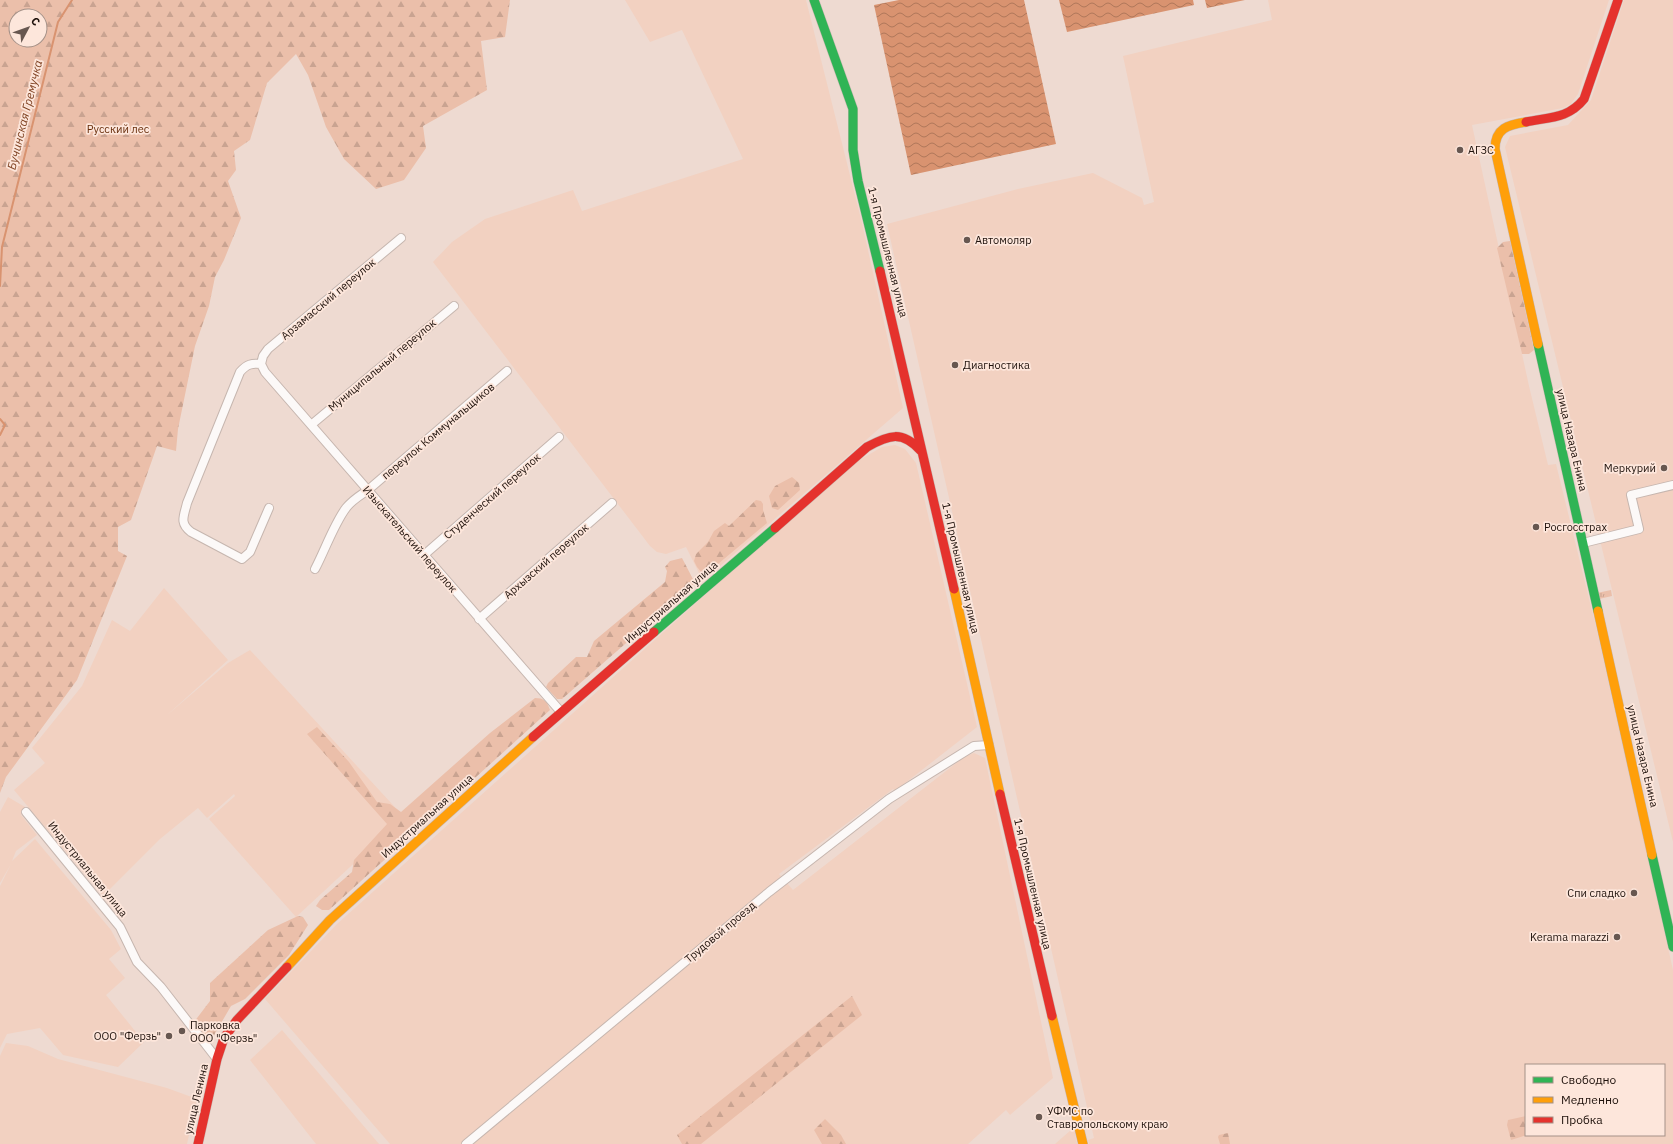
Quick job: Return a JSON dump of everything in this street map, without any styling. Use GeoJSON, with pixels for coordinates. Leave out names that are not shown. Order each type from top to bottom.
{"type":"FeatureCollection","features":[{"type":"Feature","properties":{"kind":"street","name":"1-я Промышленная улица"},"geometry":{"type":"LineString","coordinates":[[814,0],[852,109],[853,150],[858,181],[896,335],[921,451],[1083,1144]]}},
{"type":"Feature","properties":{"kind":"street","name":"улица Назара Енина"},"geometry":{"type":"LineString","coordinates":[[1618,0],[1584,99],[1576,108],[1557,117],[1507,126],[1498,134],[1495,149],[1673,947]]}},
{"type":"Feature","properties":{"kind":"street","name":"Арзамасский переулок"},"geometry":{"type":"LineString","coordinates":[[262,364],[263,356],[268,349],[401,238]]}},
{"type":"Feature","properties":{"kind":"street","name":"Муниципальный переулок"},"geometry":{"type":"LineString","coordinates":[[311,425],[454,306]]}},
{"type":"Feature","properties":{"kind":"street"},"geometry":{"type":"LineString","coordinates":[[262,364],[252,363],[240,372],[187,503],[182,521],[185,528],[191,532],[242,559],[250,552],[269,508]]}},
{"type":"Feature","properties":{"kind":"street","name":"Изыскательский переулок"},"geometry":{"type":"LineString","coordinates":[[262,364],[265,372],[561,712]]}},
{"type":"Feature","properties":{"kind":"street","name":"переулок Коммунальщиков"},"geometry":{"type":"LineString","coordinates":[[315,569],[346,508],[507,371]]}},
{"type":"Feature","properties":{"kind":"street","name":"Индустриальная улица"},"geometry":{"type":"LineString","coordinates":[[217,1059],[224,1038],[237,1020],[323,927],[561,712],[705,589],[867,447],[883,438],[897,436],[909,440],[921,451]]}},
{"type":"Feature","properties":{"kind":"street","name":"Студенческий переулок"},"geometry":{"type":"LineString","coordinates":[[424,555],[560,437]]}},
{"type":"Feature","properties":{"kind":"street"},"geometry":{"type":"LineString","coordinates":[[1583,543],[1639,530],[1631,495],[1673,485]]}},
{"type":"Feature","properties":{"kind":"street","name":"Архызский переулок"},"geometry":{"type":"LineString","coordinates":[[479,619],[612,503]]}},
{"type":"Feature","properties":{"kind":"street","name":"Трудовой проезд"},"geometry":{"type":"LineString","coordinates":[[466,1144],[769,892],[889,799],[974,746],[989,745]]}},
{"type":"Feature","properties":{"kind":"street","name":"Индустриальная улица"},"geometry":{"type":"LineString","coordinates":[[26,812],[120,927],[137,962],[160,988],[217,1059]]}},
{"type":"Feature","properties":{"kind":"street","name":"улица Ленина"},"geometry":{"type":"LineString","coordinates":[[198,1144],[217,1059]]}},
{"type":"Feature","properties":{"kind":"shaded area"},"geometry":{"type":"Polygon","coordinates":[[[625,0],[806,0],[862,223],[903,408],[703,581],[686,547],[666,554],[657,552],[650,546],[433,262],[452,242],[485,219],[573,190],[582,211],[743,159],[682,30],[650,42],[625,0]]]}},
{"type":"Feature","properties":{"kind":"shaded area"},"geometry":{"type":"Polygon","coordinates":[[[1268,0],[1609,0],[1578,94],[1571,104],[1563,108],[1472,125],[1529,386],[1548,465],[1556,464],[1596,627],[1673,970],[1673,1144],[1089,1144],[1088,1140],[1094,1138],[887,224],[1018,189],[1093,173],[1142,198],[1144,205],[1154,202],[1123,56],[1272,20],[1268,0]]]}},
{"type":"Feature","properties":{"kind":"shaded area"},"geometry":{"type":"Polygon","coordinates":[[[1624,0],[1673,0],[1673,842],[1505,147],[1510,136],[1568,125],[1591,100],[1624,0]]]}},
{"type":"Feature","properties":{"kind":"shaded area"},"geometry":{"type":"Polygon","coordinates":[[[895,445],[905,449],[916,463],[977,727],[895,791],[893,789],[779,874],[793,890],[964,757],[974,753],[985,758],[1053,1078],[1010,1115],[1006,1110],[968,1144],[390,1144],[265,999],[337,924],[752,553],[856,462],[882,447],[895,445]]]}},
{"type":"Feature","properties":{"kind":"shaded area"},"geometry":{"type":"Polygon","coordinates":[[[164,588],[228,660],[166,716],[228,663],[250,650],[404,817],[296,917],[209,819],[235,796],[234,794],[207,818],[198,808],[160,839],[103,896],[14,790],[45,763],[32,748],[82,686],[112,620],[130,631],[164,588]]]}},
{"type":"Feature","properties":{"kind":"shaded area"},"geometry":{"type":"Polygon","coordinates":[[[8,797],[25,807],[21,815],[37,835],[16,851],[12,861],[35,839],[111,930],[121,949],[109,959],[125,978],[106,995],[144,1042],[118,1067],[63,1055],[40,1028],[7,1034],[0,1048],[0,886],[11,864],[0,883],[0,812],[8,797]]]}},
{"type":"Feature","properties":{"kind":"shaded area"},"geometry":{"type":"Polygon","coordinates":[[[282,1030],[379,1144],[316,1144],[250,1060],[282,1030]]]}},
{"type":"Feature","properties":{"kind":"shaded area"},"geometry":{"type":"Polygon","coordinates":[[[6,1043],[28,1046],[58,1059],[167,1088],[197,1099],[187,1144],[0,1144],[0,1056],[6,1043]]]}},
{"type":"Feature","properties":{"kind":"shaded area"},"geometry":{"type":"Polygon","coordinates":[[[1074,1128],[1077,1144],[1055,1144],[1072,1129],[1074,1128]]]}},
{"type":"Feature","properties":{"kind":"green space","name":"Русский лес"},"geometry":{"type":"Polygon","coordinates":[[[0,0],[510,0],[505,37],[481,41],[487,90],[423,126],[426,148],[404,180],[376,189],[344,159],[326,127],[308,75],[296,54],[267,83],[250,140],[234,151],[236,170],[228,181],[241,218],[224,260],[215,277],[209,306],[195,346],[178,429],[176,451],[157,446],[131,520],[118,527],[118,551],[127,556],[77,680],[6,777],[0,793],[0,0]]]}},
{"type":"Feature","properties":{"kind":"green space"},"geometry":{"type":"Polygon","coordinates":[[[1510,241],[1534,350],[1529,354],[1522,354],[1497,248],[1503,242],[1510,241]]]}},
{"type":"Feature","properties":{"kind":"green space"},"geometry":{"type":"Polygon","coordinates":[[[792,477],[799,483],[800,490],[778,510],[772,508],[769,496],[775,486],[792,477]]]}},
{"type":"Feature","properties":{"kind":"green space"},"geometry":{"type":"Polygon","coordinates":[[[756,500],[761,501],[763,504],[763,510],[767,523],[706,574],[702,573],[694,561],[696,554],[708,542],[714,531],[725,523],[729,526],[756,500]]]}},
{"type":"Feature","properties":{"kind":"green space"},"geometry":{"type":"Polygon","coordinates":[[[682,558],[695,583],[562,699],[557,699],[546,687],[548,683],[576,657],[587,657],[594,641],[665,582],[667,571],[665,567],[670,561],[682,558]]]}},
{"type":"Feature","properties":{"kind":"green space"},"geometry":{"type":"Polygon","coordinates":[[[1611,590],[1612,596],[1599,599],[1597,593],[1611,590]]]}},
{"type":"Feature","properties":{"kind":"green space"},"geometry":{"type":"Polygon","coordinates":[[[535,698],[545,701],[550,710],[329,910],[322,910],[316,906],[320,900],[352,872],[354,860],[387,824],[307,734],[317,727],[349,762],[377,802],[390,804],[401,812],[490,733],[535,698]]]}},
{"type":"Feature","properties":{"kind":"green space"},"geometry":{"type":"Polygon","coordinates":[[[298,916],[303,917],[308,925],[289,955],[245,999],[231,1006],[213,1037],[208,1038],[194,1022],[210,1001],[210,983],[268,930],[298,916]]]}},
{"type":"Feature","properties":{"kind":"green space"},"geometry":{"type":"Polygon","coordinates":[[[852,996],[862,1015],[701,1144],[682,1144],[677,1135],[852,996]]]}},
{"type":"Feature","properties":{"kind":"green space"},"geometry":{"type":"Polygon","coordinates":[[[1525,1116],[1525,1136],[1511,1140],[1507,1125],[1508,1120],[1525,1116]]]}},
{"type":"Feature","properties":{"kind":"green space"},"geometry":{"type":"Polygon","coordinates":[[[825,1119],[841,1135],[846,1144],[822,1144],[814,1130],[825,1119]]]}},
{"type":"Feature","properties":{"kind":"green space"},"geometry":{"type":"Polygon","coordinates":[[[1228,1133],[1230,1144],[1220,1144],[1218,1137],[1219,1135],[1228,1133]]]}},
{"type":"Feature","properties":{"kind":"water"},"geometry":{"type":"Polygon","coordinates":[[[899,0],[1024,0],[1056,144],[911,175],[874,5],[899,0]]]}},
{"type":"Feature","properties":{"kind":"water"},"geometry":{"type":"Polygon","coordinates":[[[1059,0],[1193,0],[1194,5],[1067,32],[1059,0]]]}},
{"type":"Feature","properties":{"kind":"water"},"geometry":{"type":"Polygon","coordinates":[[[1205,0],[1245,0],[1207,8],[1205,0]]]}},
{"type":"Feature","properties":{"kind":"waterway","name":"Бучинская Гремучка"},"geometry":{"type":"LineString","coordinates":[[0,286],[2,247],[58,22],[72,0]]}},
{"type":"Feature","properties":{"kind":"waterway","name":"Бучинская Гремучка"},"geometry":{"type":"LineString","coordinates":[[0,419],[5,425],[0,435]]}},
{"type":"Feature","properties":{"kind":"traffic: fast"},"geometry":{"type":"LineString","coordinates":[[814,0],[853,109],[853,150],[858,181],[880,271]]}},
{"type":"Feature","properties":{"kind":"traffic: fast"},"geometry":{"type":"LineString","coordinates":[[1538,344],[1598,611]]}},
{"type":"Feature","properties":{"kind":"traffic: fast"},"geometry":{"type":"LineString","coordinates":[[654,632],[775,528]]}},
{"type":"Feature","properties":{"kind":"traffic: fast"},"geometry":{"type":"LineString","coordinates":[[1652,855],[1673,947]]}},
{"type":"Feature","properties":{"kind":"traffic: slow"},"geometry":{"type":"LineString","coordinates":[[1526,122],[1508,126],[1500,132],[1497,136],[1495,149],[1538,344]]}},
{"type":"Feature","properties":{"kind":"traffic: slow"},"geometry":{"type":"LineString","coordinates":[[954,589],[1000,794]]}},
{"type":"Feature","properties":{"kind":"traffic: slow"},"geometry":{"type":"LineString","coordinates":[[1598,611],[1652,855]]}},
{"type":"Feature","properties":{"kind":"traffic: slow"},"geometry":{"type":"LineString","coordinates":[[287,967],[330,920],[533,737]]}},
{"type":"Feature","properties":{"kind":"traffic: slow"},"geometry":{"type":"LineString","coordinates":[[1052,1016],[1083,1144]]}},
{"type":"Feature","properties":{"kind":"traffic: jam"},"geometry":{"type":"LineString","coordinates":[[1526,122],[1565,114],[1578,106],[1584,99],[1618,0]]}},
{"type":"Feature","properties":{"kind":"traffic: jam"},"geometry":{"type":"LineString","coordinates":[[880,271],[954,589]]}},
{"type":"Feature","properties":{"kind":"traffic: jam"},"geometry":{"type":"LineString","coordinates":[[775,528],[867,447],[889,437],[901,437],[914,444],[921,451]]}},
{"type":"Feature","properties":{"kind":"traffic: jam"},"geometry":{"type":"LineString","coordinates":[[533,737],[654,632]]}},
{"type":"Feature","properties":{"kind":"traffic: jam"},"geometry":{"type":"LineString","coordinates":[[1000,794],[1052,1016]]}},
{"type":"Feature","properties":{"kind":"traffic: jam"},"geometry":{"type":"LineString","coordinates":[[198,1144],[217,1059],[224,1038],[237,1020],[287,967]]}},
{"type":"Feature","properties":{"kind":"place","name":"АГЗС"},"geometry":{"type":"Point","coordinates":[1460,150]}},
{"type":"Feature","properties":{"kind":"place","name":"Автомоляр"},"geometry":{"type":"Point","coordinates":[967,240]}},
{"type":"Feature","properties":{"kind":"place","name":"Диагностика"},"geometry":{"type":"Point","coordinates":[955,365]}},
{"type":"Feature","properties":{"kind":"place","name":"Меркурий"},"geometry":{"type":"Point","coordinates":[1664,468]}},
{"type":"Feature","properties":{"kind":"place","name":"Росгосстрах"},"geometry":{"type":"Point","coordinates":[1536,527]}},
{"type":"Feature","properties":{"kind":"place","name":"Спи сладко"},"geometry":{"type":"Point","coordinates":[1634,893]}},
{"type":"Feature","properties":{"kind":"place","name":"Kerama marazzi"},"geometry":{"type":"Point","coordinates":[1617,937]}},
{"type":"Feature","properties":{"kind":"place","name":"Парковка ООО \"Ферзь\""},"geometry":{"type":"Point","coordinates":[182,1031]}},
{"type":"Feature","properties":{"kind":"place","name":"ООО \"Ферзь\""},"geometry":{"type":"Point","coordinates":[169,1036]}},
{"type":"Feature","properties":{"kind":"place","name":"УФМС по Ставропольскому краю"},"geometry":{"type":"Point","coordinates":[1039,1117]}}]}
